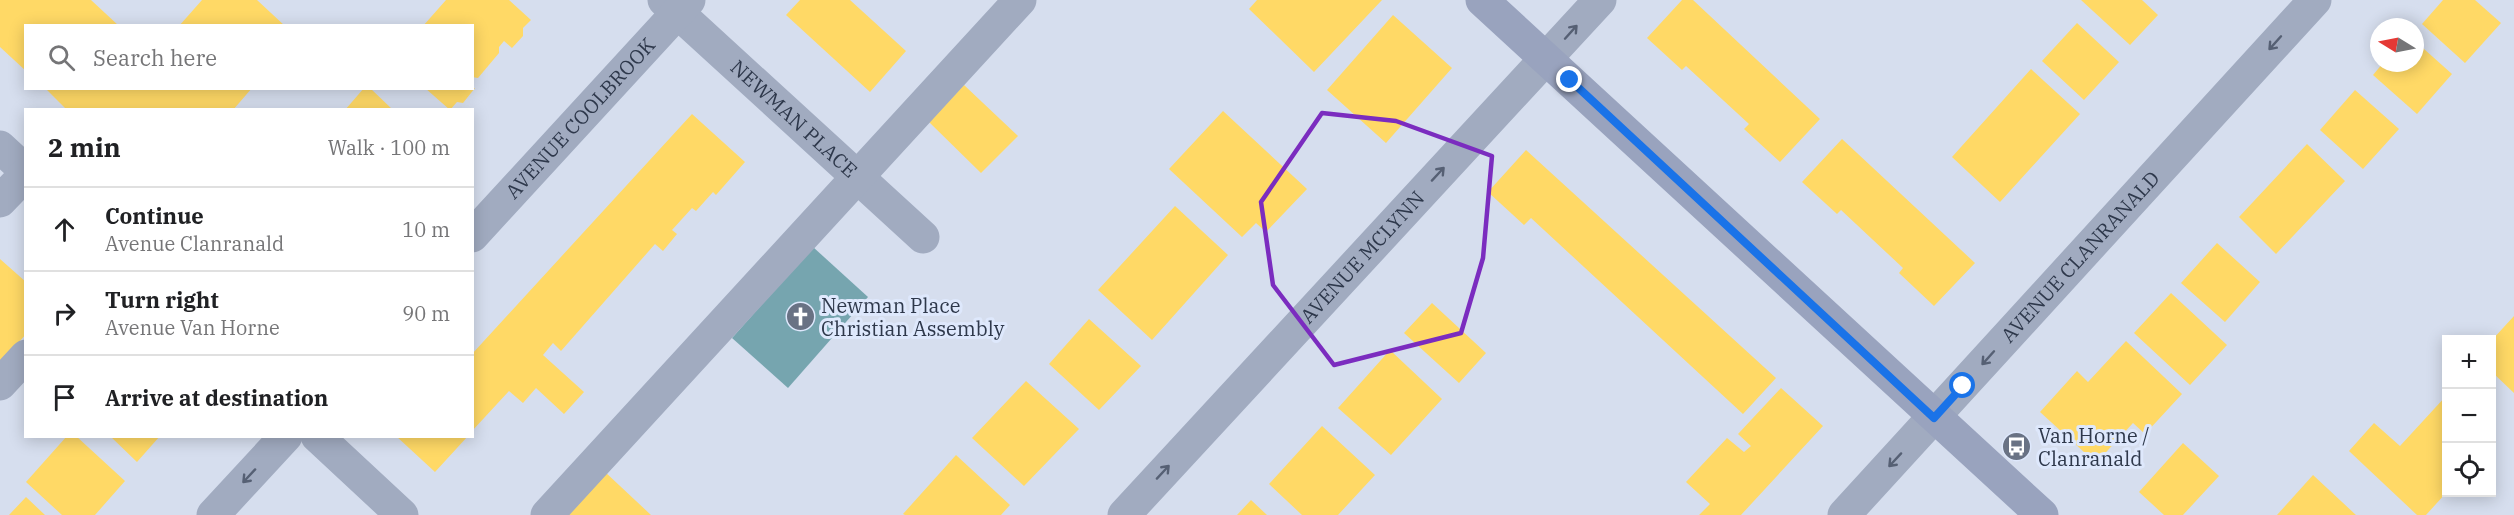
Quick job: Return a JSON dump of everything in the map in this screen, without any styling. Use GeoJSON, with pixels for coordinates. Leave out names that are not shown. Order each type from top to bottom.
{"type":"FeatureCollection","features":[{"type":"Feature","properties":{"kind":"main road"},"geometry":{"type":"LineString","coordinates":[[1482,0],[2042,515]]}},
{"type":"Feature","properties":{"kind":"street"},"geometry":{"type":"LineString","coordinates":[[547,515],[1020,0]]}},
{"type":"Feature","properties":{"kind":"street","name":"AVENUE MCLYNN"},"geometry":{"type":"LineString","coordinates":[[1124,515],[1600,0]]}},
{"type":"Feature","properties":{"kind":"street","name":"AVENUE CLANRANALD"},"geometry":{"type":"LineString","coordinates":[[1844,515],[2315,0]]}},
{"type":"Feature","properties":{"kind":"street","name":"NEWMAN PLACE"},"geometry":{"type":"LineString","coordinates":[[677,4],[923,237]]}},
{"type":"Feature","properties":{"kind":"street","name":"AVENUE COOLBROOK"},"geometry":{"type":"LineString","coordinates":[[474,234],[677,4]]}},
{"type":"Feature","properties":{"kind":"street"},"geometry":{"type":"LineString","coordinates":[[0,147],[24,170]]}},
{"type":"Feature","properties":{"kind":"street"},"geometry":{"type":"LineString","coordinates":[[0,201],[24,174]]}},
{"type":"Feature","properties":{"kind":"street"},"geometry":{"type":"LineString","coordinates":[[0,384],[24,358]]}},
{"type":"Feature","properties":{"kind":"street"},"geometry":{"type":"LineString","coordinates":[[213,515],[284,438]]}},
{"type":"Feature","properties":{"kind":"street"},"geometry":{"type":"LineString","coordinates":[[319,438],[402,515]]}},
{"type":"Feature","properties":{"kind":"highlighted area"},"geometry":{"type":"Polygon","coordinates":[[[1322,113],[1396,121],[1492,156],[1483,258],[1461,333],[1334,365],[1273,285],[1261,202],[1322,113]]]}},
{"type":"Feature","properties":{"kind":"building: Homes"},"geometry":{"type":"Polygon","coordinates":[[[0,0],[91,0],[117,24],[24,24],[24,69],[0,47],[0,0]]]}},
{"type":"Feature","properties":{"kind":"building: Homes"},"geometry":{"type":"Polygon","coordinates":[[[202,0],[257,0],[283,24],[181,24],[202,0]]]}},
{"type":"Feature","properties":{"kind":"building: Homes"},"geometry":{"type":"Polygon","coordinates":[[[446,0],[509,0],[531,20],[523,28],[523,36],[512,48],[504,41],[499,47],[499,53],[478,78],[474,77],[474,24],[425,24],[446,0]]]}},
{"type":"Feature","properties":{"kind":"building: Homes"},"geometry":{"type":"Polygon","coordinates":[[[800,0],[850,0],[906,51],[870,92],[786,15],[800,0]]]}},
{"type":"Feature","properties":{"kind":"building: Homes"},"geometry":{"type":"Polygon","coordinates":[[[1257,0],[1382,0],[1314,72],[1249,9],[1257,0]]]}},
{"type":"Feature","properties":{"kind":"building: Homes"},"geometry":{"type":"Polygon","coordinates":[[[1682,0],[1693,0],[1820,119],[1780,162],[1744,129],[1749,124],[1686,66],[1682,70],[1647,38],[1682,0]]]}},
{"type":"Feature","properties":{"kind":"building: Homes"},"geometry":{"type":"Polygon","coordinates":[[[2081,0],[2142,0],[2158,15],[2130,45],[2081,0]]]}},
{"type":"Feature","properties":{"kind":"building: Homes"},"geometry":{"type":"Polygon","coordinates":[[[2443,0],[2475,0],[2501,23],[2465,63],[2424,26],[2424,22],[2443,0]]]}},
{"type":"Feature","properties":{"kind":"building: Homes"},"geometry":{"type":"Polygon","coordinates":[[[1393,15],[1452,68],[1386,143],[1327,90],[1393,15]]]}},
{"type":"Feature","properties":{"kind":"building: Homes"},"geometry":{"type":"Polygon","coordinates":[[[2077,23],[2119,62],[2084,100],[2042,61],[2077,23]]]}},
{"type":"Feature","properties":{"kind":"building: Homes"},"geometry":{"type":"Polygon","coordinates":[[[2424,49],[2452,74],[2417,114],[2373,75],[2376,72],[2424,72],[2424,49]]]}},
{"type":"Feature","properties":{"kind":"building: Homes"},"geometry":{"type":"Polygon","coordinates":[[[2031,69],[2080,114],[2000,202],[1952,157],[2031,69]]]}},
{"type":"Feature","properties":{"kind":"building: Homes"},"geometry":{"type":"Polygon","coordinates":[[[964,85],[1018,136],[981,173],[929,122],[964,85]]]}},
{"type":"Feature","properties":{"kind":"building: Homes"},"geometry":{"type":"Polygon","coordinates":[[[47,90],[250,90],[235,108],[65,108],[47,90]]]}},
{"type":"Feature","properties":{"kind":"building: Homes"},"geometry":{"type":"Polygon","coordinates":[[[362,90],[372,90],[391,108],[347,108],[362,90]]]}},
{"type":"Feature","properties":{"kind":"building: Homes"},"geometry":{"type":"Polygon","coordinates":[[[427,90],[473,90],[463,103],[457,102],[452,108],[448,108],[427,90]]]}},
{"type":"Feature","properties":{"kind":"building: Homes"},"geometry":{"type":"Polygon","coordinates":[[[2355,90],[2399,129],[2363,169],[2320,130],[2355,90]]]}},
{"type":"Feature","properties":{"kind":"building: Homes"},"geometry":{"type":"Polygon","coordinates":[[[1223,111],[1307,189],[1266,232],[1256,223],[1242,237],[1169,169],[1223,111]]]}},
{"type":"Feature","properties":{"kind":"building: Homes"},"geometry":{"type":"Polygon","coordinates":[[[692,114],[745,162],[716,195],[713,192],[696,211],[692,208],[672,230],[677,234],[663,251],[655,244],[561,351],[553,343],[543,355],[584,392],[564,414],[536,388],[523,403],[509,391],[474,429],[474,352],[692,114]]]}},
{"type":"Feature","properties":{"kind":"building: Homes"},"geometry":{"type":"Polygon","coordinates":[[[1842,139],[1975,263],[1934,306],[1899,273],[1903,268],[1841,210],[1837,214],[1802,182],[1842,139]]]}},
{"type":"Feature","properties":{"kind":"building: Homes"},"geometry":{"type":"Polygon","coordinates":[[[2307,144],[2345,181],[2276,254],[2239,217],[2307,144]]]}},
{"type":"Feature","properties":{"kind":"building: Homes"},"geometry":{"type":"Polygon","coordinates":[[[1526,150],[1776,378],[1743,414],[1531,218],[1524,225],[1488,192],[1526,150]]]}},
{"type":"Feature","properties":{"kind":"building: Homes"},"geometry":{"type":"Polygon","coordinates":[[[1175,206],[1228,255],[1152,340],[1098,290],[1175,206]]]}},
{"type":"Feature","properties":{"kind":"building: Homes"},"geometry":{"type":"Polygon","coordinates":[[[2217,243],[2260,282],[2225,322],[2181,283],[2217,243]]]}},
{"type":"Feature","properties":{"kind":"building: Homes"},"geometry":{"type":"Polygon","coordinates":[[[0,259],[24,280],[24,336],[0,364],[0,259]]]}},
{"type":"Feature","properties":{"kind":"building: Homes"},"geometry":{"type":"Polygon","coordinates":[[[2171,293],[2227,345],[2190,385],[2134,333],[2171,293]]]}},
{"type":"Feature","properties":{"kind":"building: Homes"},"geometry":{"type":"Polygon","coordinates":[[[1432,303],[1486,353],[1459,383],[1404,333],[1432,303]]]}},
{"type":"Feature","properties":{"kind":"building: Homes"},"geometry":{"type":"Polygon","coordinates":[[[2514,316],[2514,393],[2496,376],[2496,336],[2514,316]]]}},
{"type":"Feature","properties":{"kind":"building: Homes"},"geometry":{"type":"Polygon","coordinates":[[[1089,319],[1141,366],[1099,410],[1049,364],[1089,319]]]}},
{"type":"Feature","properties":{"kind":"building: Homes"},"geometry":{"type":"Polygon","coordinates":[[[2126,341],[2182,394],[2145,434],[2133,423],[2096,463],[2040,412],[2077,371],[2088,382],[2126,341]]]}},
{"type":"Feature","properties":{"kind":"building: Homes"},"geometry":{"type":"Polygon","coordinates":[[[1390,350],[1442,399],[1391,455],[1338,408],[1390,350]]]}},
{"type":"Feature","properties":{"kind":"building: Homes"},"geometry":{"type":"Polygon","coordinates":[[[1026,381],[1079,429],[1024,486],[972,438],[1026,381]]]}},
{"type":"Feature","properties":{"kind":"building: Homes"},"geometry":{"type":"Polygon","coordinates":[[[1781,388],[1823,426],[1741,515],[1699,515],[1710,504],[1686,482],[1727,438],[1744,452],[1751,446],[1738,434],[1781,388]]]}},
{"type":"Feature","properties":{"kind":"building: Homes"},"geometry":{"type":"Polygon","coordinates":[[[2442,400],[2442,497],[2426,515],[2417,515],[2349,451],[2374,423],[2400,446],[2442,400]]]}},
{"type":"Feature","properties":{"kind":"building: Homes"},"geometry":{"type":"Polygon","coordinates":[[[1322,426],[1375,475],[1338,515],[1302,515],[1269,484],[1322,426]]]}},
{"type":"Feature","properties":{"kind":"building: Homes"},"geometry":{"type":"Polygon","coordinates":[[[65,438],[78,438],[125,481],[95,515],[62,515],[26,482],[65,438]]]}},
{"type":"Feature","properties":{"kind":"building: Homes"},"geometry":{"type":"Polygon","coordinates":[[[112,438],[158,438],[137,462],[112,438]]]}},
{"type":"Feature","properties":{"kind":"building: Homes"},"geometry":{"type":"Polygon","coordinates":[[[398,438],[466,438],[435,472],[398,438]]]}},
{"type":"Feature","properties":{"kind":"building: Homes"},"geometry":{"type":"Polygon","coordinates":[[[2183,443],[2219,476],[2183,515],[2164,515],[2139,492],[2183,443]]]}},
{"type":"Feature","properties":{"kind":"building: Homes"},"geometry":{"type":"Polygon","coordinates":[[[956,455],[1010,505],[1001,515],[903,514],[956,455]]]}},
{"type":"Feature","properties":{"kind":"building: Homes"},"geometry":{"type":"Polygon","coordinates":[[[604,471],[651,515],[563,515],[604,471]]]}},
{"type":"Feature","properties":{"kind":"building: Homes"},"geometry":{"type":"Polygon","coordinates":[[[2313,475],[2356,515],[2277,515],[2313,475]]]}},
{"type":"Feature","properties":{"kind":"building: Homes"},"geometry":{"type":"Polygon","coordinates":[[[26,497],[45,515],[9,515],[26,497]]]}},
{"type":"Feature","properties":{"kind":"building: Homes"},"geometry":{"type":"Polygon","coordinates":[[[1251,500],[1267,515],[1237,515],[1251,500]]]}},
{"type":"Feature","properties":{"kind":"building: Public","name":"Newman Place Christian Assembly"},"geometry":{"type":"Polygon","coordinates":[[[813,247],[868,297],[788,388],[732,338],[813,247]]]}},
{"type":"Feature","properties":{"kind":"place","name":"Newman Place Christian Assembly"},"geometry":{"type":"Point","coordinates":[800,317]}},
{"type":"Feature","properties":{"kind":"place","name":"Van Horne / Clanranald"},"geometry":{"type":"Point","coordinates":[2017,447]}},
{"type":"Feature","properties":{"kind":"route"},"geometry":{"type":"LineString","coordinates":[[1570,80],[1934,418],[1963,386]]}}]}
